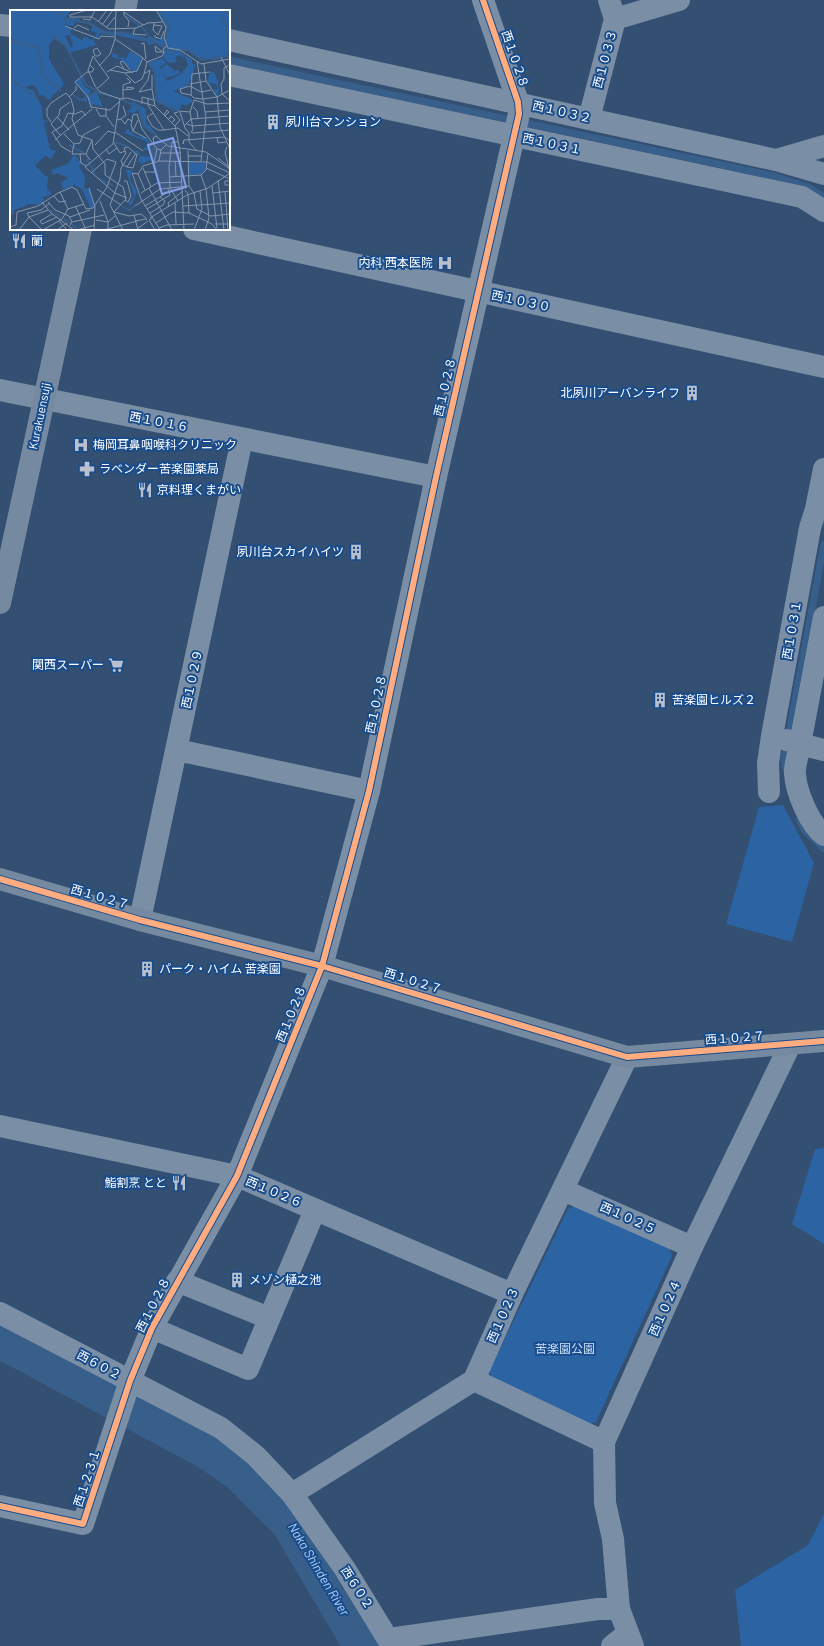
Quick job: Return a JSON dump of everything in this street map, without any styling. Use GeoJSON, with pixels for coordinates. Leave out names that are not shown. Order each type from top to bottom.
{"type":"FeatureCollection","features":[{"type":"Feature","properties":{"kind":"street"},"geometry":{"type":"LineString","coordinates":[[125,10],[127,0]]}},
{"type":"Feature","properties":{"kind":"street","name":"西１０２８"},"geometry":{"type":"LineString","coordinates":[[130,1381],[152,1328],[236,1176],[322,966],[369,791],[436,477],[517,121],[483,0]]}},
{"type":"Feature","properties":{"kind":"street"},"geometry":{"type":"LineString","coordinates":[[612,10],[679,0]]}},
{"type":"Feature","properties":{"kind":"street","name":"西１０３３"},"geometry":{"type":"LineString","coordinates":[[589,119],[612,10]]}},
{"type":"Feature","properties":{"kind":"street"},"geometry":{"type":"LineString","coordinates":[[0,25],[10,26]]}},
{"type":"Feature","properties":{"kind":"street","name":"西１０３２"},"geometry":{"type":"LineString","coordinates":[[230,40],[517,121],[589,119],[776,160],[823,173]]}},
{"type":"Feature","properties":{"kind":"street","name":"西１０３１"},"geometry":{"type":"LineString","coordinates":[[230,75],[517,121],[802,197],[824,211]]}},
{"type":"Feature","properties":{"kind":"street"},"geometry":{"type":"LineString","coordinates":[[776,160],[824,146]]}},
{"type":"Feature","properties":{"kind":"street","name":"Kurakuensuji"},"geometry":{"type":"LineString","coordinates":[[0,603],[43,398],[81,230]]}},
{"type":"Feature","properties":{"kind":"street","name":"西１０３０"},"geometry":{"type":"LineString","coordinates":[[199,230],[824,367]]}},
{"type":"Feature","properties":{"kind":"street","name":"西１０１６"},"geometry":{"type":"LineString","coordinates":[[0,390],[436,477]]}},
{"type":"Feature","properties":{"kind":"street","name":"西１０２９"},"geometry":{"type":"LineString","coordinates":[[140,920],[242,439]]}},
{"type":"Feature","properties":{"kind":"street","name":"西１０３１"},"geometry":{"type":"LineString","coordinates":[[769,792],[768,764],[772,736],[817,529],[816,509],[824,469]]}},
{"type":"Feature","properties":{"kind":"street"},"geometry":{"type":"LineString","coordinates":[[824,616],[795,774],[802,801],[818,831],[824,835]]}},
{"type":"Feature","properties":{"kind":"street"},"geometry":{"type":"LineString","coordinates":[[772,736],[824,750]]}},
{"type":"Feature","properties":{"kind":"street"},"geometry":{"type":"LineString","coordinates":[[177,750],[369,791]]}},
{"type":"Feature","properties":{"kind":"street","name":"西１０２７"},"geometry":{"type":"LineString","coordinates":[[0,879],[140,920],[322,966],[627,1057],[790,1045],[824,1041]]}},
{"type":"Feature","properties":{"kind":"street","name":"西１０２４"},"geometry":{"type":"LineString","coordinates":[[604,1442],[692,1247],[790,1045]]}},
{"type":"Feature","properties":{"kind":"street","name":"西１０２３"},"geometry":{"type":"LineString","coordinates":[[474,1380],[512,1294],[627,1057]]}},
{"type":"Feature","properties":{"kind":"street","name":"西１０２６"},"geometry":{"type":"LineString","coordinates":[[0,1126],[236,1176],[512,1294]]}},
{"type":"Feature","properties":{"kind":"street","name":"西１０２５"},"geometry":{"type":"LineString","coordinates":[[563,1190],[692,1247]]}},
{"type":"Feature","properties":{"kind":"street"},"geometry":{"type":"LineString","coordinates":[[152,1328],[248,1369],[315,1210]]}},
{"type":"Feature","properties":{"kind":"street"},"geometry":{"type":"LineString","coordinates":[[177,1281],[269,1318]]}},
{"type":"Feature","properties":{"kind":"street","name":"西６０２"},"geometry":{"type":"LineString","coordinates":[[0,1313],[221,1428],[256,1456],[292,1494],[345,1569],[390,1642],[598,1609],[619,1609]]}},
{"type":"Feature","properties":{"kind":"street"},"geometry":{"type":"LineString","coordinates":[[292,1494],[474,1380],[604,1442],[605,1502],[613,1539],[619,1609],[624,1642]]}},
{"type":"Feature","properties":{"kind":"street","name":"西１２３１"},"geometry":{"type":"LineString","coordinates":[[0,1506],[83,1524],[130,1381]]}},
{"type":"Feature","properties":{"kind":"green space"},"geometry":{"type":"Polygon","coordinates":[[[783,805],[814,863],[792,942],[726,924],[759,807],[783,805]]]}},
{"type":"Feature","properties":{"kind":"green space"},"geometry":{"type":"Polygon","coordinates":[[[824,1148],[824,1244],[792,1224],[815,1149],[824,1148]]]}},
{"type":"Feature","properties":{"kind":"green space","name":"苦楽園公園"},"geometry":{"type":"Polygon","coordinates":[[[579,1204],[669,1246],[672,1256],[596,1422],[586,1425],[494,1383],[489,1371],[568,1209],[579,1204]]]}},
{"type":"Feature","properties":{"kind":"green space"},"geometry":{"type":"Polygon","coordinates":[[[824,1514],[824,1646],[741,1646],[735,1590],[808,1545],[824,1514]]]}},
{"type":"Feature","properties":{"kind":"waterway"},"geometry":{"type":"LineString","coordinates":[[230,60],[774,176],[808,187],[824,197]]}},
{"type":"Feature","properties":{"kind":"waterway"},"geometry":{"type":"LineString","coordinates":[[786,771],[784,760],[824,544]]}},
{"type":"Feature","properties":{"kind":"waterway"},"geometry":{"type":"LineString","coordinates":[[799,819],[805,831],[824,849]]}},
{"type":"Feature","properties":{"kind":"waterway","name":"Naka Shinden River"},"geometry":{"type":"LineString","coordinates":[[0,1337],[209,1449],[241,1471],[291,1521],[365,1646]]}},
{"type":"Feature","properties":{"kind":"cycle path"},"geometry":{"type":"LineString","coordinates":[[0,1506],[83,1524],[130,1381],[152,1328],[237,1176],[322,966],[369,791],[436,477],[519,114],[518,102],[483,0]]}},
{"type":"Feature","properties":{"kind":"cycle path"},"geometry":{"type":"LineString","coordinates":[[0,879],[140,920],[322,966],[627,1057],[824,1041]]}},
{"type":"Feature","properties":{"kind":"place","name":"夙川台マンション"},"geometry":{"type":"Point","coordinates":[273,122]}},
{"type":"Feature","properties":{"kind":"place","name":"蘭"},"geometry":{"type":"Point","coordinates":[19,241]}},
{"type":"Feature","properties":{"kind":"place","name":"内科 西本医院"},"geometry":{"type":"Point","coordinates":[445,263]}},
{"type":"Feature","properties":{"kind":"place","name":"北夙川アーバンライフ"},"geometry":{"type":"Point","coordinates":[692,393]}},
{"type":"Feature","properties":{"kind":"place","name":"梅岡耳鼻咽喉科クリニック"},"geometry":{"type":"Point","coordinates":[81,445]}},
{"type":"Feature","properties":{"kind":"place","name":"ラベンダー苦楽園薬局"},"geometry":{"type":"Point","coordinates":[87,469]}},
{"type":"Feature","properties":{"kind":"place","name":"京料理くまがい"},"geometry":{"type":"Point","coordinates":[145,490]}},
{"type":"Feature","properties":{"kind":"place","name":"夙川台スカイハイツ"},"geometry":{"type":"Point","coordinates":[356,552]}},
{"type":"Feature","properties":{"kind":"place","name":"関西スーパー"},"geometry":{"type":"Point","coordinates":[116,665]}},
{"type":"Feature","properties":{"kind":"place","name":"苦楽園ヒルズ２"},"geometry":{"type":"Point","coordinates":[660,700]}},
{"type":"Feature","properties":{"kind":"place","name":"パーク・ハイム 苦楽園"},"geometry":{"type":"Point","coordinates":[147,969]}},
{"type":"Feature","properties":{"kind":"place","name":"鮨割烹 とと"},"geometry":{"type":"Point","coordinates":[179,1183]}},
{"type":"Feature","properties":{"kind":"place","name":"メゾン樋之池"},"geometry":{"type":"Point","coordinates":[237,1280]}}]}
